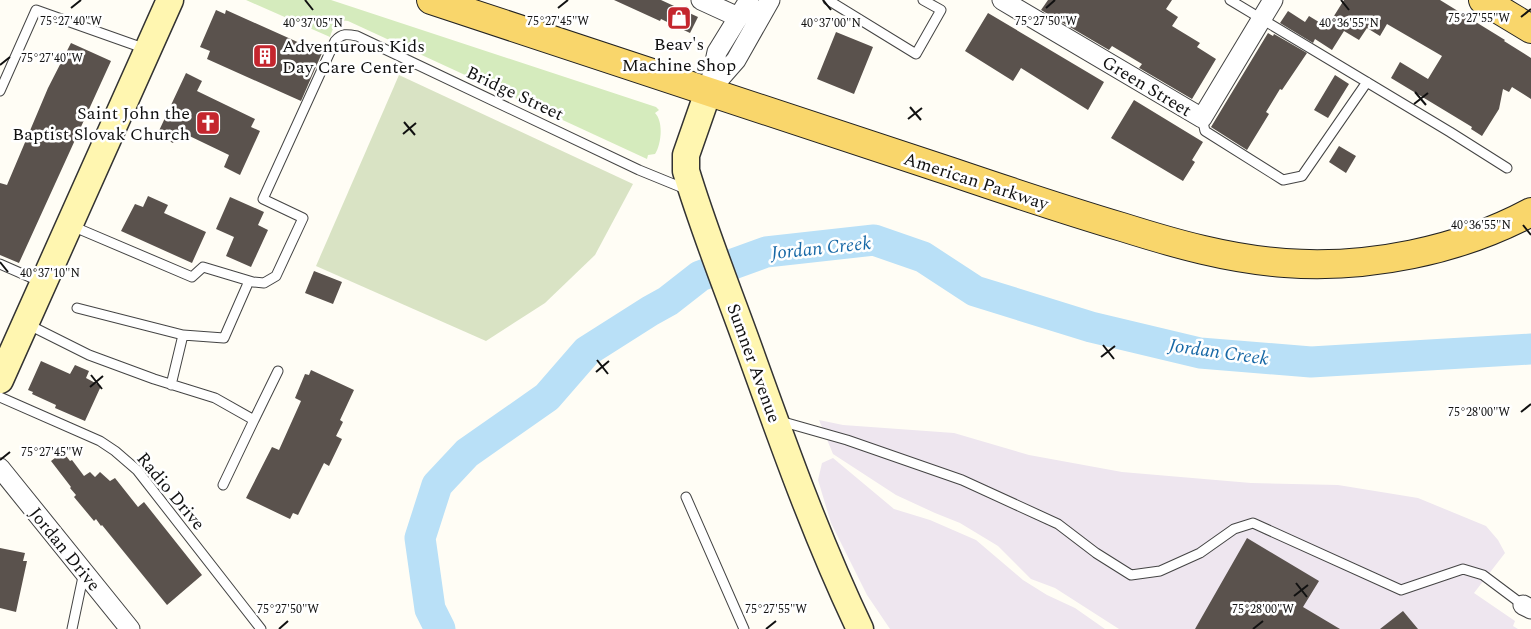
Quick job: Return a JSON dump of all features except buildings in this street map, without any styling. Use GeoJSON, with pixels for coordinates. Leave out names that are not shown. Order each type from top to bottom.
{"type":"FeatureCollection","features":[{"type":"Feature","properties":{"kind":"main road","name":"American Parkway"},"geometry":{"type":"LineString","coordinates":[[431,0],[1070,212],[1182,245],[1256,260],[1338,264],[1388,259],[1436,249],[1483,234],[1531,212]]}},
{"type":"Feature","properties":{"kind":"main road"},"geometry":{"type":"LineString","coordinates":[[1483,0],[1531,29]]}},
{"type":"Feature","properties":{"kind":"street"},"geometry":{"type":"LineString","coordinates":[[0,380],[170,0]]}},
{"type":"Feature","properties":{"kind":"street"},"geometry":{"type":"LineString","coordinates":[[701,0],[738,18]]}},
{"type":"Feature","properties":{"kind":"street"},"geometry":{"type":"LineString","coordinates":[[708,92],[717,52],[749,0]]}},
{"type":"Feature","properties":{"kind":"street"},"geometry":{"type":"LineString","coordinates":[[708,92],[736,60],[770,0]]}},
{"type":"Feature","properties":{"kind":"street","name":"Green Street"},"geometry":{"type":"LineString","coordinates":[[1002,0],[1202,118]]}},
{"type":"Feature","properties":{"kind":"street"},"geometry":{"type":"LineString","coordinates":[[1202,118],[1273,0]]}},
{"type":"Feature","properties":{"kind":"street","name":"Sumner Avenue"},"geometry":{"type":"LineString","coordinates":[[708,92],[686,155],[686,171],[775,420],[835,576],[860,629]]}},
{"type":"Feature","properties":{"kind":"street","name":"Jordan Drive"},"geometry":{"type":"LineString","coordinates":[[0,468],[130,629]]}},
{"type":"Feature","properties":{"kind":"lane"},"geometry":{"type":"LineString","coordinates":[[828,0],[916,54],[941,10],[923,0]]}},
{"type":"Feature","properties":{"kind":"lane"},"geometry":{"type":"LineString","coordinates":[[1230,0],[1507,168]]}},
{"type":"Feature","properties":{"kind":"lane"},"geometry":{"type":"LineString","coordinates":[[0,91],[36,10],[147,49]]}},
{"type":"Feature","properties":{"kind":"lane","name":"Bridge Street"},"geometry":{"type":"LineString","coordinates":[[249,281],[264,283],[276,276],[303,218],[263,199],[335,41],[340,35],[358,36],[639,170],[697,203]]}},
{"type":"Feature","properties":{"kind":"lane","name":"Green Street"},"geometry":{"type":"LineString","coordinates":[[1202,118],[1206,131],[1283,180],[1302,176],[1367,82]]}},
{"type":"Feature","properties":{"kind":"lane"},"geometry":{"type":"LineString","coordinates":[[69,225],[192,277],[203,267],[249,281],[224,338],[183,335],[77,308]]}},
{"type":"Feature","properties":{"kind":"lane"},"geometry":{"type":"LineString","coordinates":[[0,264],[43,282]]}},
{"type":"Feature","properties":{"kind":"lane"},"geometry":{"type":"LineString","coordinates":[[24,323],[89,355],[171,385],[215,398],[254,420]]}},
{"type":"Feature","properties":{"kind":"lane"},"geometry":{"type":"LineString","coordinates":[[171,385],[183,335]]}},
{"type":"Feature","properties":{"kind":"lane"},"geometry":{"type":"LineString","coordinates":[[223,485],[278,370]]}},
{"type":"Feature","properties":{"kind":"lane","name":"Radio Drive"},"geometry":{"type":"LineString","coordinates":[[0,397],[100,441],[137,470],[261,629]]}},
{"type":"Feature","properties":{"kind":"lane"},"geometry":{"type":"LineString","coordinates":[[775,420],[847,440],[962,480],[1058,524],[1096,553],[1131,575],[1160,571],[1200,553],[1234,528],[1253,523],[1401,590],[1463,569],[1483,575],[1527,607]]}},
{"type":"Feature","properties":{"kind":"lane"},"geometry":{"type":"LineString","coordinates":[[686,497],[744,629]]}},
{"type":"Feature","properties":{"kind":"lane"},"geometry":{"type":"LineString","coordinates":[[72,629],[84,572]]}},
{"type":"Feature","properties":{"kind":"shaded area"},"geometry":{"type":"Polygon","coordinates":[[[819,420],[843,425],[954,433],[1029,455],[1122,472],[1251,483],[1338,485],[1418,498],[1486,526],[1498,540],[1505,553],[1474,593],[1515,621],[1513,626],[1518,629],[1119,629],[1055,588],[1031,579],[998,546],[960,523],[896,495],[833,454],[819,420]]]}},
{"type":"Feature","properties":{"kind":"shaded area"},"geometry":{"type":"Polygon","coordinates":[[[833,458],[894,509],[930,520],[976,540],[1023,580],[1047,595],[1075,608],[1105,629],[890,629],[867,595],[831,523],[818,480],[822,463],[833,458]]]}},
{"type":"Feature","properties":{"kind":"green space"},"geometry":{"type":"Polygon","coordinates":[[[246,0],[331,0],[656,107],[659,110],[655,113],[661,128],[657,150],[655,154],[648,155],[647,159],[348,21],[338,22],[330,37],[246,0]]]}},
{"type":"Feature","properties":{"kind":"green space"},"geometry":{"type":"Polygon","coordinates":[[[399,75],[633,184],[595,255],[545,303],[486,341],[316,266],[399,75]]]}},
{"type":"Feature","properties":{"kind":"waterway","name":"Jordan Creek"},"geometry":{"type":"LineString","coordinates":[[440,629],[430,609],[420,538],[437,485],[467,453],[547,397],[587,351],[668,301],[700,276],[766,252],[874,240],[923,257],[975,291],[1091,327],[1200,353],[1311,362],[1531,349]]}},
{"type":"Feature","properties":{"kind":"place","name":"Beav's Machine Shop"},"geometry":{"type":"Point","coordinates":[679,18]}},
{"type":"Feature","properties":{"kind":"place","name":"Adventurous Kids Day Care Center"},"geometry":{"type":"Point","coordinates":[265,56]}},
{"type":"Feature","properties":{"kind":"place","name":"Saint John the Baptist Slovak Church"},"geometry":{"type":"Point","coordinates":[208,123]}}]}
